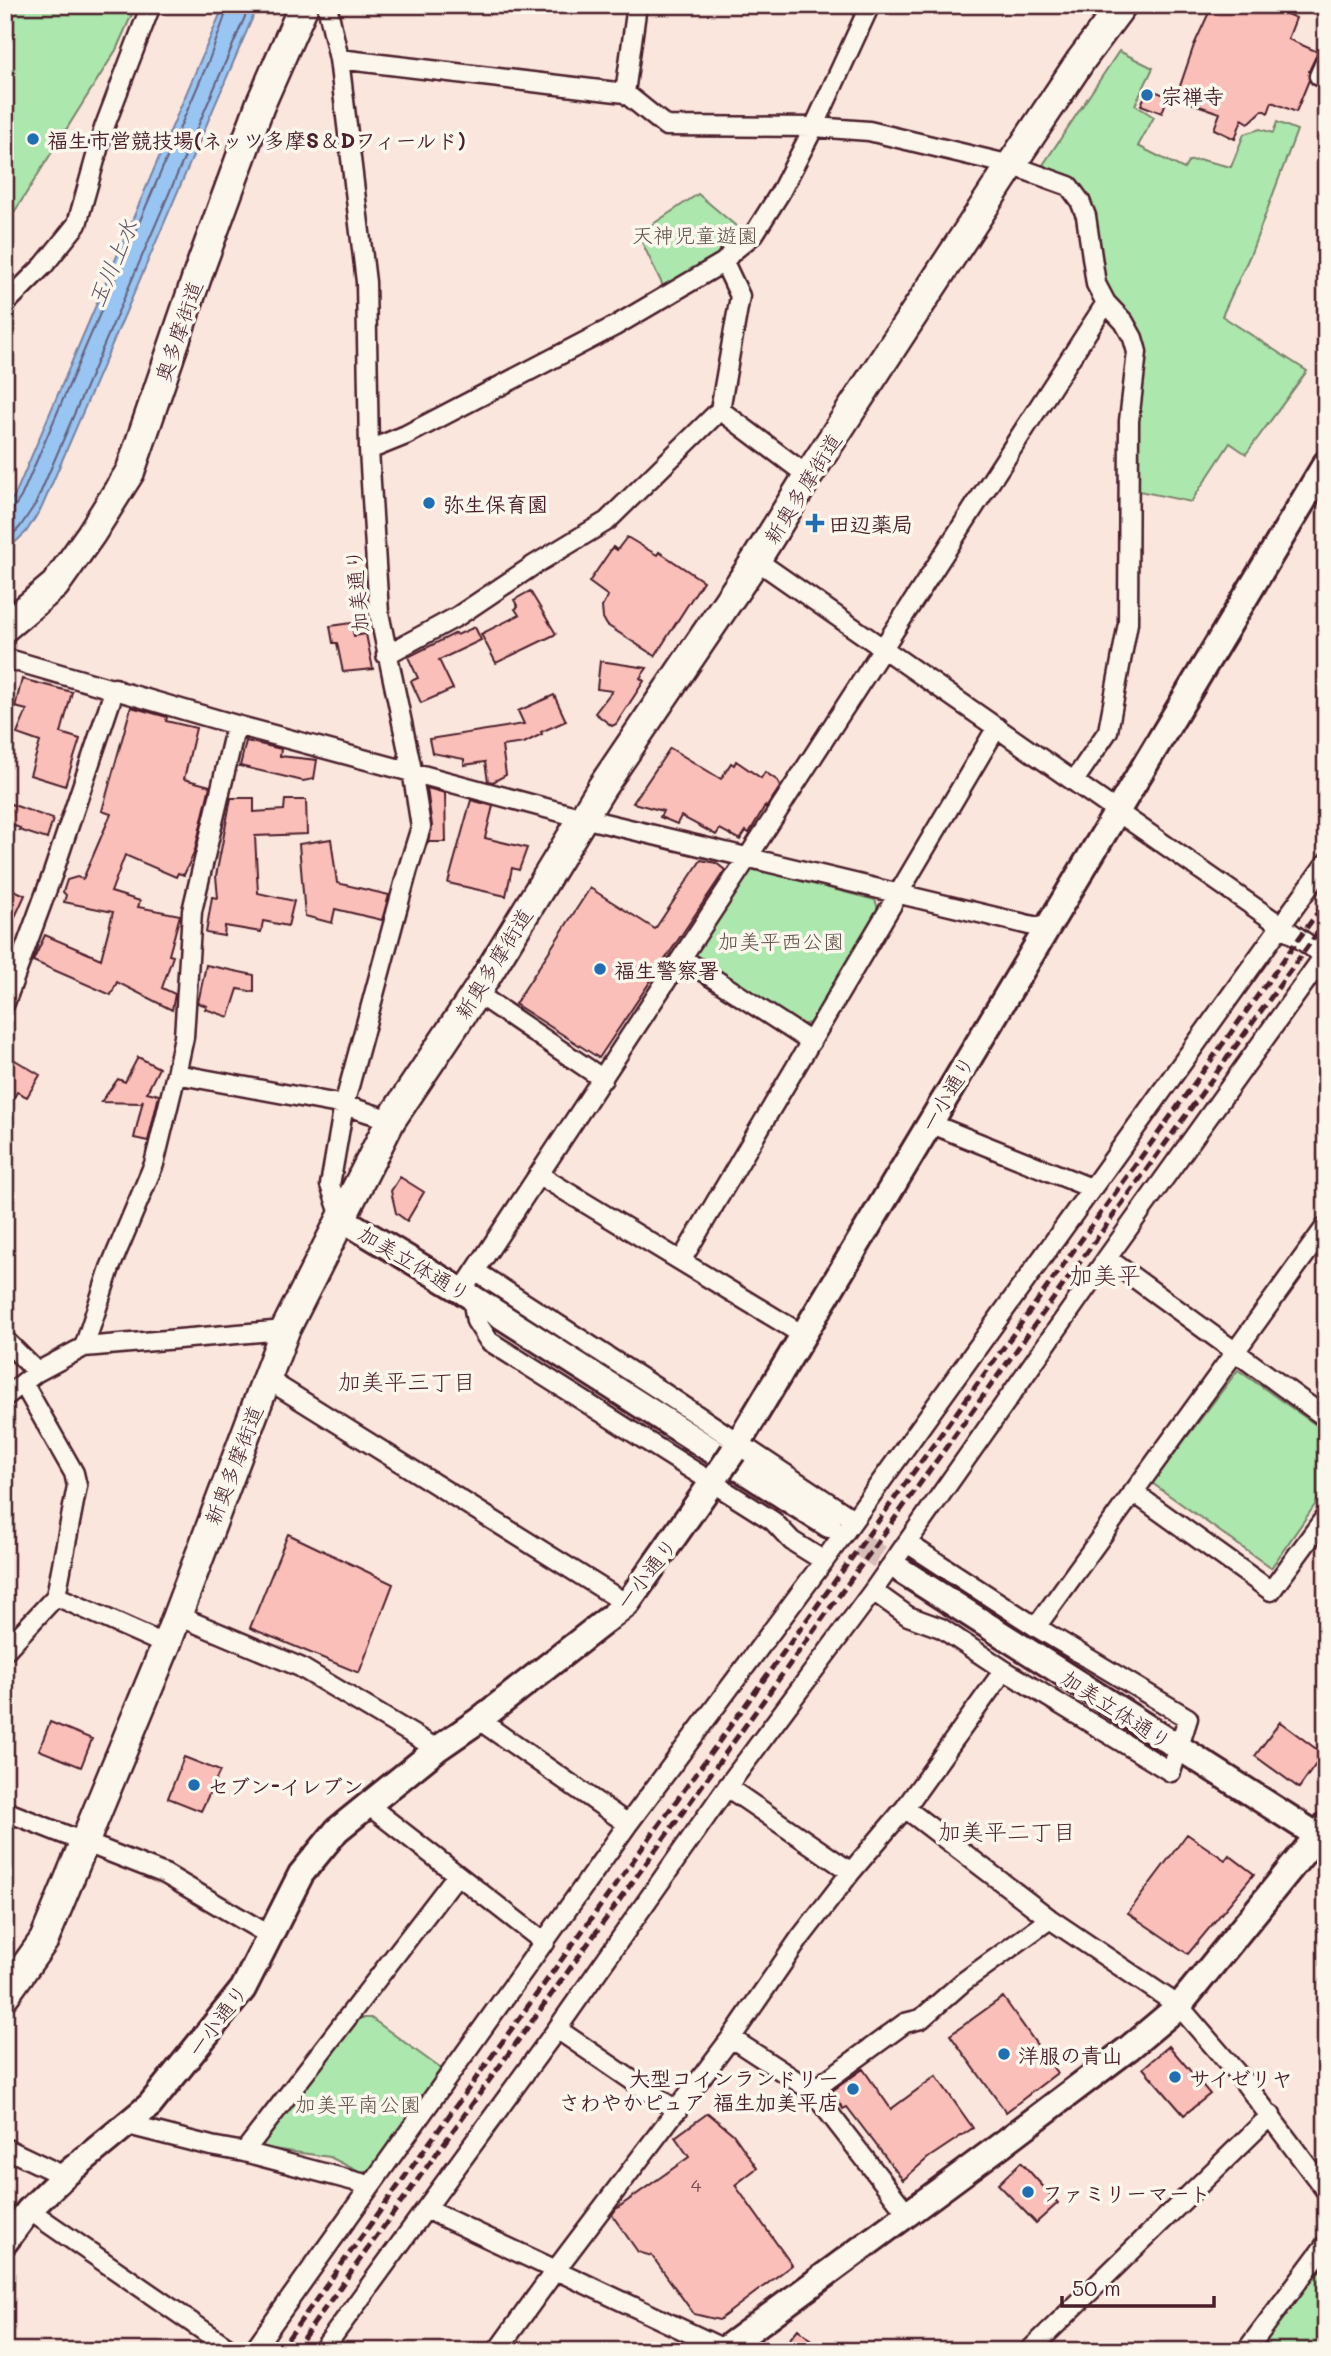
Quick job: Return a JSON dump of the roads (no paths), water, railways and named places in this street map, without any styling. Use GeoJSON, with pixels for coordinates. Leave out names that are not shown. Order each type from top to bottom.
{"type":"FeatureCollection","features":[{"type":"Feature","properties":{"kind":"main road","name":"奥多摩街道"},"geometry":{"type":"LineString","coordinates":[[5,627],[55,585],[130,472],[251,130],[304,5]]}},
{"type":"Feature","properties":{"kind":"main road","name":"新奥多摩街道"},"geometry":{"type":"LineString","coordinates":[[5,1995],[44,1940],[166,1645],[285,1330],[391,1120],[476,993],[583,818],[756,561],[808,476],[1011,165],[1122,5]]}},
{"type":"Feature","properties":{"kind":"street"},"geometry":{"type":"LineString","coordinates":[[5,304],[44,265],[77,224],[104,128],[151,5]]}},
{"type":"Feature","properties":{"kind":"street","name":"加美通り"},"geometry":{"type":"LineString","coordinates":[[327,5],[339,59],[366,282],[369,450],[379,613],[412,770],[421,827],[344,1105],[330,1185],[342,1219]]}},
{"type":"Feature","properties":{"kind":"street"},"geometry":{"type":"LineString","coordinates":[[625,93],[637,5]]}},
{"type":"Feature","properties":{"kind":"street"},"geometry":{"type":"LineString","coordinates":[[369,450],[406,435],[615,326],[724,262],[754,234],[780,193],[814,127],[870,5]]}},
{"type":"Feature","properties":{"kind":"street"},"geometry":{"type":"LineString","coordinates":[[339,59],[625,93],[666,126],[814,127],[869,131],[1011,165],[1069,186],[1080,201],[1086,216],[1096,284],[1106,303],[1124,322],[1137,352],[1129,421],[1128,623],[1108,731],[1074,780]]}},
{"type":"Feature","properties":{"kind":"street"},"geometry":{"type":"LineString","coordinates":[[386,656],[458,616],[534,565],[607,521],[720,410],[740,296],[724,262]]}},
{"type":"Feature","properties":{"kind":"street"},"geometry":{"type":"LineString","coordinates":[[824,1561],[792,1541],[773,1521],[715,1479],[489,1341],[476,1321],[474,1292],[539,1175],[748,858],[1106,303]]}},
{"type":"Feature","properties":{"kind":"street"},"geometry":{"type":"LineString","coordinates":[[720,410],[808,476]]}},
{"type":"Feature","properties":{"kind":"street","name":"一小通り"},"geometry":{"type":"LineString","coordinates":[[5,2242],[29,2210],[64,2176],[150,2105],[243,1989],[301,1874],[337,1830],[626,1604],[735,1448],[1326,463]]}},
{"type":"Feature","properties":{"kind":"street"},"geometry":{"type":"LineString","coordinates":[[322,2351],[557,2029],[727,1787],[873,1591],[1107,1258],[1325,956],[756,561]]}},
{"type":"Feature","properties":{"kind":"street"},"geometry":{"type":"LineString","coordinates":[[5,658],[236,725],[583,818],[1045,929]]}},
{"type":"Feature","properties":{"kind":"street"},"geometry":{"type":"LineString","coordinates":[[5,1003],[53,873],[114,688]]}},
{"type":"Feature","properties":{"kind":"street"},"geometry":{"type":"LineString","coordinates":[[84,1347],[110,1268],[154,1164],[176,1074],[184,1037],[192,911],[236,725]]}},
{"type":"Feature","properties":{"kind":"street"},"geometry":{"type":"LineString","coordinates":[[681,1261],[997,727]]}},
{"type":"Feature","properties":{"kind":"street"},"geometry":{"type":"LineString","coordinates":[[253,2351],[628,1824],[824,1561],[1326,863]]}},
{"type":"Feature","properties":{"kind":"street"},"geometry":{"type":"LineString","coordinates":[[682,958],[811,1042]]}},
{"type":"Feature","properties":{"kind":"street"},"geometry":{"type":"LineString","coordinates":[[476,993],[603,1079]]}},
{"type":"Feature","properties":{"kind":"street"},"geometry":{"type":"LineString","coordinates":[[176,1074],[344,1105],[391,1120]]}},
{"type":"Feature","properties":{"kind":"street"},"geometry":{"type":"LineString","coordinates":[[929,1123],[1091,1188]]}},
{"type":"Feature","properties":{"kind":"street"},"geometry":{"type":"LineString","coordinates":[[539,1175],[803,1335]]}},
{"type":"Feature","properties":{"kind":"street","name":"加美立体通り"},"geometry":{"type":"LineString","coordinates":[[342,1219],[474,1292],[829,1525]]}},
{"type":"Feature","properties":{"kind":"street"},"geometry":{"type":"LineString","coordinates":[[1036,1627],[1326,1226]]}},
{"type":"Feature","properties":{"kind":"street"},"geometry":{"type":"LineString","coordinates":[[1107,1258],[1326,1418]]}},
{"type":"Feature","properties":{"kind":"street"},"geometry":{"type":"LineString","coordinates":[[474,1292],[661,1391],[735,1448],[853,1519]]}},
{"type":"Feature","properties":{"kind":"street"},"geometry":{"type":"LineString","coordinates":[[5,1397],[30,1377],[84,1347],[285,1330]]}},
{"type":"Feature","properties":{"kind":"street"},"geometry":{"type":"LineString","coordinates":[[5,1340],[30,1377],[74,1473],[77,1486],[56,1596],[5,1651]]}},
{"type":"Feature","properties":{"kind":"street"},"geometry":{"type":"LineString","coordinates":[[267,1379],[626,1604]]}},
{"type":"Feature","properties":{"kind":"street"},"geometry":{"type":"LineString","coordinates":[[1133,1492],[1271,1591],[1326,1516]]}},
{"type":"Feature","properties":{"kind":"street"},"geometry":{"type":"LineString","coordinates":[[873,1591],[908,1616],[941,1628],[1004,1670],[1171,1772],[1188,1718],[1036,1627],[906,1543]]}},
{"type":"Feature","properties":{"kind":"street","name":"加美立体通り"},"geometry":{"type":"LineString","coordinates":[[902,1571],[1179,1749],[1323,1837]]}},
{"type":"Feature","properties":{"kind":"street"},"geometry":{"type":"LineString","coordinates":[[56,1596],[166,1645]]}},
{"type":"Feature","properties":{"kind":"street"},"geometry":{"type":"LineString","coordinates":[[176,1615],[300,1667],[438,1749]]}},
{"type":"Feature","properties":{"kind":"street"},"geometry":{"type":"LineString","coordinates":[[497,2351],[732,2038],[800,1938],[905,1808],[1004,1670]]}},
{"type":"Feature","properties":{"kind":"street"},"geometry":{"type":"LineString","coordinates":[[479,1720],[628,1824]]}},
{"type":"Feature","properties":{"kind":"street"},"geometry":{"type":"LineString","coordinates":[[727,1787],[851,1872]]}},
{"type":"Feature","properties":{"kind":"street"},"geometry":{"type":"LineString","coordinates":[[368,1805],[545,1943]]}},
{"type":"Feature","properties":{"kind":"street"},"geometry":{"type":"LineString","coordinates":[[905,1808],[1049,1919],[1179,2006],[1270,2115],[1326,2190]]}},
{"type":"Feature","properties":{"kind":"street"},"geometry":{"type":"LineString","coordinates":[[5,1811],[165,1874],[269,1935]]}},
{"type":"Feature","properties":{"kind":"street"},"geometry":{"type":"LineString","coordinates":[[426,2209],[725,2350],[1118,2056],[1179,2006],[1323,1837]]}},
{"type":"Feature","properties":{"kind":"street"},"geometry":{"type":"LineString","coordinates":[[244,2152],[457,1874]]}},
{"type":"Feature","properties":{"kind":"street"},"geometry":{"type":"LineString","coordinates":[[812,2091],[905,2023],[921,2019],[963,1982],[1049,1919]]}},
{"type":"Feature","properties":{"kind":"street"},"geometry":{"type":"LineString","coordinates":[[557,2029],[677,2111]]}},
{"type":"Feature","properties":{"kind":"street"},"geometry":{"type":"LineString","coordinates":[[732,2038],[812,2091],[907,2213]]}},
{"type":"Feature","properties":{"kind":"street"},"geometry":{"type":"LineString","coordinates":[[1029,2351],[1270,2115]]}},
{"type":"Feature","properties":{"kind":"street"},"geometry":{"type":"LineString","coordinates":[[128,2125],[369,2185]]}},
{"type":"Feature","properties":{"kind":"street"},"geometry":{"type":"LineString","coordinates":[[5,2148],[64,2176]]}},
{"type":"Feature","properties":{"kind":"street"},"geometry":{"type":"LineString","coordinates":[[29,2210],[233,2351]]}},
{"type":"Feature","properties":{"kind":"street"},"geometry":{"type":"LineString","coordinates":[[1247,2351],[1326,2244]]}},
{"type":"Feature","properties":{"kind":"water"},"geometry":{"type":"Polygon","coordinates":[[[224,5],[258,5],[42,507],[26,532],[5,552],[5,508],[15,495],[224,5]]]}},
{"type":"Feature","properties":{"kind":"tunnel"},"geometry":{"type":"LineString","coordinates":[[829,1525],[902,1571]]}},
{"type":"Feature","properties":{"kind":"railway"},"geometry":{"type":"LineString","coordinates":[[279,2351],[1326,901]]}},
{"type":"Feature","properties":{"kind":"railway"},"geometry":{"type":"LineString","coordinates":[[294,2351],[1326,921]]}},
{"type":"Feature","properties":{"kind":"place","name":"宗禅寺"},"geometry":{"type":"Point","coordinates":[1147,95]}},
{"type":"Feature","properties":{"kind":"place","name":"福生市営競技場(ネッツ多摩S＆Dフィールド)"},"geometry":{"type":"Point","coordinates":[33,139]}},
{"type":"Feature","properties":{"kind":"place","name":"弥生保育園"},"geometry":{"type":"Point","coordinates":[429,503]}},
{"type":"Feature","properties":{"kind":"place","name":"田辺薬局"},"geometry":{"type":"Point","coordinates":[815,523]}},
{"type":"Feature","properties":{"kind":"place","name":"福生警察署"},"geometry":{"type":"Point","coordinates":[600,969]}},
{"type":"Feature","properties":{"kind":"place","name":"セブン-イレブン"},"geometry":{"type":"Point","coordinates":[194,1785]}},
{"type":"Feature","properties":{"kind":"place","name":"洋服の青山"},"geometry":{"type":"Point","coordinates":[1004,2054]}},
{"type":"Feature","properties":{"kind":"place","name":"サイゼリヤ"},"geometry":{"type":"Point","coordinates":[1175,2077]}},
{"type":"Feature","properties":{"kind":"place","name":"大型コインランドリー さわやかピュア 福生加美平店"},"geometry":{"type":"Point","coordinates":[853,2089]}},
{"type":"Feature","properties":{"kind":"place","name":"ファミリーマート"},"geometry":{"type":"Point","coordinates":[1028,2192]}},
{"type":"Feature","properties":{"kind":"district","name":"加美平"},"geometry":{"type":"Point","coordinates":[1105,1274]}},
{"type":"Feature","properties":{"kind":"district","name":"加美平三丁目"},"geometry":{"type":"Point","coordinates":[407,1381]}},
{"type":"Feature","properties":{"kind":"district","name":"加美平二丁目"},"geometry":{"type":"Point","coordinates":[1007,1831]}},
{"type":"Feature","properties":{"kind":"park label","name":"天神児童遊園"},"geometry":{"type":"Point","coordinates":[695,234]}},
{"type":"Feature","properties":{"kind":"park label","name":"加美平西公園"},"geometry":{"type":"Point","coordinates":[781,940]}},
{"type":"Feature","properties":{"kind":"park label","name":"加美平南公園"},"geometry":{"type":"Point","coordinates":[358,2103]}},
{"type":"Feature","properties":{"kind":"water label","name":"玉川上水"},"geometry":{"type":"Point","coordinates":[112,263]}}]}
